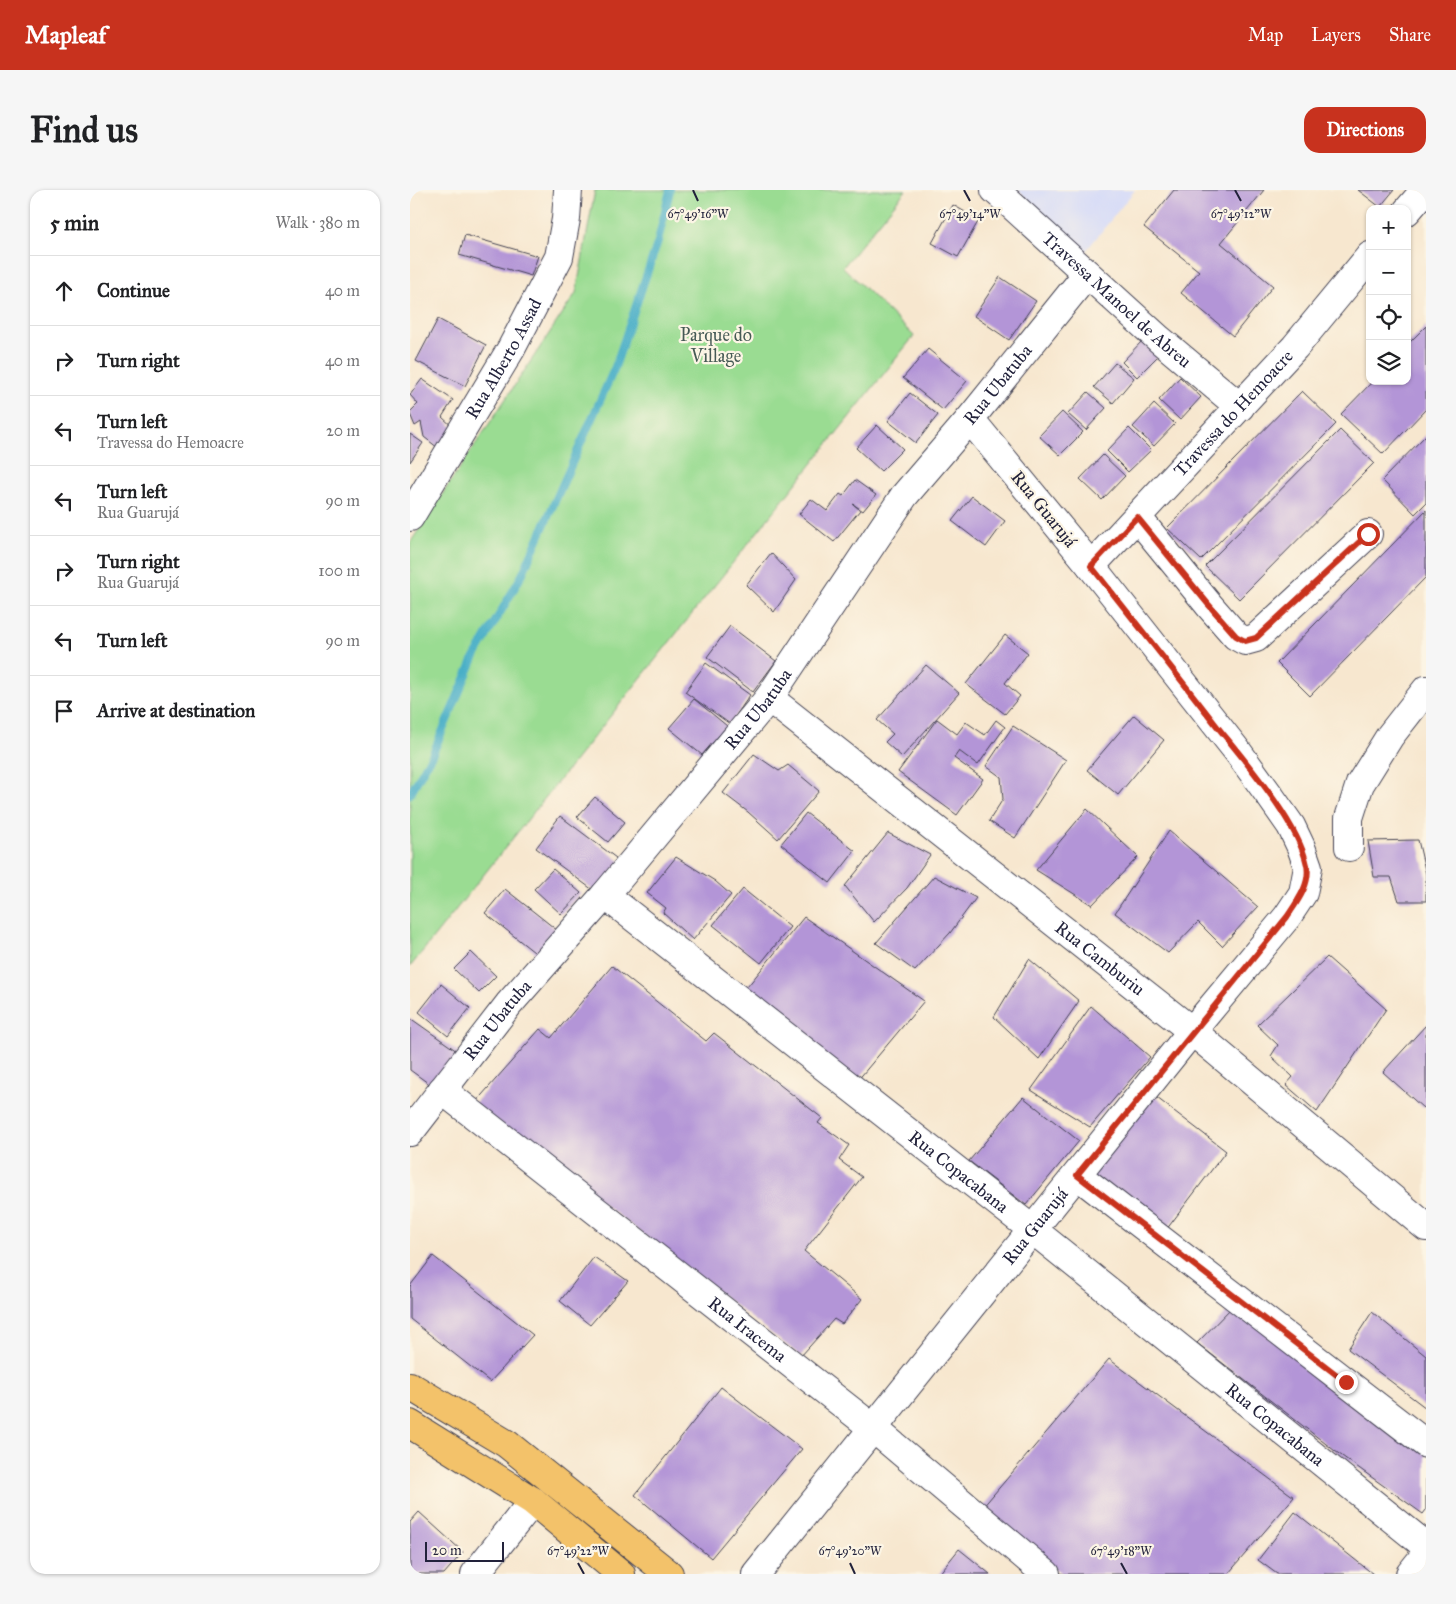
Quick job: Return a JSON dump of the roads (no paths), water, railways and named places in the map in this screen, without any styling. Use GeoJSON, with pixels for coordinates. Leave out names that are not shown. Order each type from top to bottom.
{"type":"FeatureCollection","features":[{"type":"Feature","properties":{"kind":"main road"},"geometry":{"type":"LineString","coordinates":[[410,1386],[506,1444],[669,1574]]}},
{"type":"Feature","properties":{"kind":"main road"},"geometry":{"type":"LineString","coordinates":[[410,1424],[534,1501],[621,1574]]}},
{"type":"Feature","properties":{"kind":"street","name":"Rua Alberto Assad"},"geometry":{"type":"LineString","coordinates":[[410,517],[511,348],[559,257],[566,219],[568,190]]}},
{"type":"Feature","properties":{"kind":"street","name":"Travessa Manoel de Abreu"},"geometry":{"type":"LineString","coordinates":[[996,190],[1159,339],[1240,407]]}},
{"type":"Feature","properties":{"kind":"street"},"geometry":{"type":"LineString","coordinates":[[1411,206],[1425,190]]}},
{"type":"Feature","properties":{"kind":"street","name":"Travessa do Hemoacre"},"geometry":{"type":"LineString","coordinates":[[1091,566],[1295,347],[1366,261]]}},
{"type":"Feature","properties":{"kind":"street","name":"Rua Ubatuba"},"geometry":{"type":"LineString","coordinates":[[410,1132],[509,1004],[605,895],[770,698],[904,496],[970,419],[1087,274]]}},
{"type":"Feature","properties":{"kind":"street","name":"Rua Guarujá"},"geometry":{"type":"LineString","coordinates":[[756,1574],[1192,1032],[1287,917],[1303,893],[1308,867],[1301,847],[1290,826],[1238,752],[1091,566],[970,419]]}},
{"type":"Feature","properties":{"kind":"street"},"geometry":{"type":"LineString","coordinates":[[1137,517],[1208,604],[1236,636],[1245,641],[1256,638],[1368,534]]}},
{"type":"Feature","properties":{"kind":"street"},"geometry":{"type":"LineString","coordinates":[[1349,847],[1350,818],[1360,784],[1390,736],[1426,690]]}},
{"type":"Feature","properties":{"kind":"street","name":"Rua Camburiu"},"geometry":{"type":"LineString","coordinates":[[770,698],[1192,1032],[1426,1227]]}},
{"type":"Feature","properties":{"kind":"street","name":"Rua Copacabana"},"geometry":{"type":"LineString","coordinates":[[605,895],[1033,1230],[1426,1546]]}},
{"type":"Feature","properties":{"kind":"street","name":"Rua Iracema"},"geometry":{"type":"LineString","coordinates":[[442,1090],[873,1428],[1046,1574]]}},
{"type":"Feature","properties":{"kind":"street"},"geometry":{"type":"LineString","coordinates":[[1077,1175],[1426,1444]]}},
{"type":"Feature","properties":{"kind":"street"},"geometry":{"type":"LineString","coordinates":[[475,1574],[534,1501]]}},
{"type":"Feature","properties":{"kind":"street"},"geometry":{"type":"LineString","coordinates":[[1410,1574],[1426,1554]]}},
{"type":"Feature","properties":{"kind":"waterway"},"geometry":{"type":"LineString","coordinates":[[410,794],[433,753],[474,658],[522,575],[615,367],[658,241],[670,190]]}},
{"type":"Feature","properties":{"kind":"park label","name":"Parque do Village"},"geometry":{"type":"Point","coordinates":[716,345]}}]}
